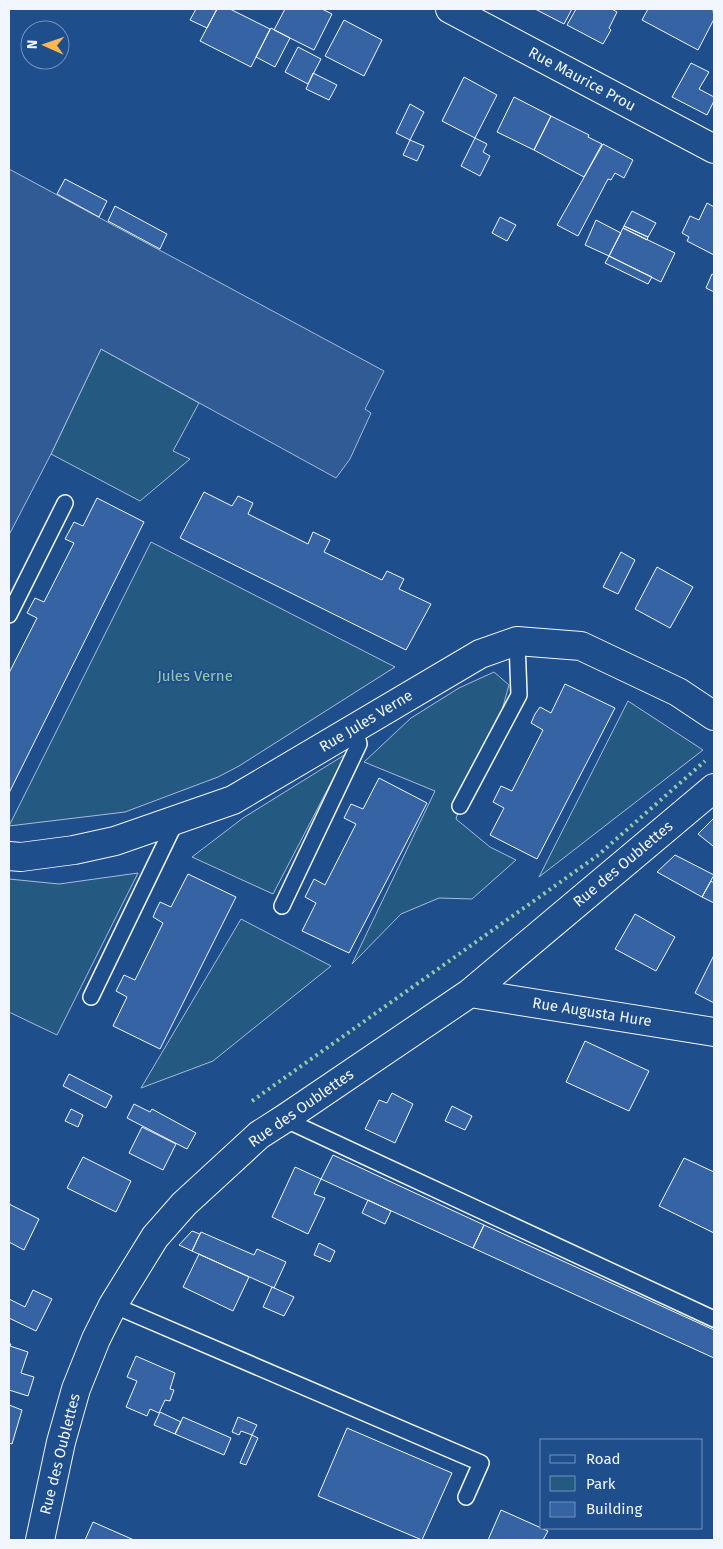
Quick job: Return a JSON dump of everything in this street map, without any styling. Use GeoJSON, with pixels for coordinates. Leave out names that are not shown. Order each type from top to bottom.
{"type":"FeatureCollection","features":[{"type":"Feature","properties":{"kind":"street","name":"Rue Maurice Prou"},"geometry":{"type":"LineString","coordinates":[[450,9],[714,148]]}},
{"type":"Feature","properties":{"kind":"street","name":"Rue Jules Verne"},"geometry":{"type":"LineString","coordinates":[[9,856],[21,857],[74,850],[116,841],[234,800],[480,654],[516,641],[580,646],[678,692],[714,716]]}},
{"type":"Feature","properties":{"kind":"street","name":"Rue des Oublettes"},"geometry":{"type":"LineString","coordinates":[[40,1540],[61,1442],[76,1389],[96,1339],[113,1305],[155,1237],[184,1204],[259,1135],[470,992],[714,788]]}},
{"type":"Feature","properties":{"kind":"street","name":"Rue Augusta Hure"},"geometry":{"type":"LineString","coordinates":[[470,992],[714,1032]]}},
{"type":"Feature","properties":{"kind":"lane"},"geometry":{"type":"LineString","coordinates":[[9,614],[65,503]]}},
{"type":"Feature","properties":{"kind":"lane"},"geometry":{"type":"LineString","coordinates":[[460,806],[519,695],[516,641]]}},
{"type":"Feature","properties":{"kind":"lane"},"geometry":{"type":"LineString","coordinates":[[282,906],[359,744],[355,728]]}},
{"type":"Feature","properties":{"kind":"lane"},"geometry":{"type":"LineString","coordinates":[[91,997],[177,819]]}},
{"type":"Feature","properties":{"kind":"lane"},"geometry":{"type":"LineString","coordinates":[[284,1119],[714,1318]]}},
{"type":"Feature","properties":{"kind":"lane"},"geometry":{"type":"LineString","coordinates":[[113,1305],[481,1463],[466,1497]]}},
{"type":"Feature","properties":{"kind":"green space"},"geometry":{"type":"Polygon","coordinates":[[[101,349],[199,403],[173,451],[190,459],[140,501],[51,454],[101,349]]]}},
{"type":"Feature","properties":{"kind":"green space","name":"Jules Verne"},"geometry":{"type":"Polygon","coordinates":[[[151,542],[395,667],[239,766],[218,777],[125,812],[9,826],[151,542]]]}},
{"type":"Feature","properties":{"kind":"green space"},"geometry":{"type":"Polygon","coordinates":[[[494,672],[509,685],[499,721],[460,806],[456,819],[490,847],[516,860],[472,899],[439,898],[401,914],[352,964],[435,791],[364,762],[411,718],[459,688],[494,672]]]}},
{"type":"Feature","properties":{"kind":"green space"},"geometry":{"type":"Polygon","coordinates":[[[628,701],[703,750],[539,877],[628,701]]]}},
{"type":"Feature","properties":{"kind":"green space"},"geometry":{"type":"Polygon","coordinates":[[[346,754],[273,894],[192,857],[243,818],[346,754]]]}},
{"type":"Feature","properties":{"kind":"green space"},"geometry":{"type":"Polygon","coordinates":[[[138,873],[57,1035],[9,1012],[9,879],[59,884],[138,873]]]}},
{"type":"Feature","properties":{"kind":"green space"},"geometry":{"type":"Polygon","coordinates":[[[241,919],[331,966],[213,1061],[141,1088],[241,919]]]}},
{"type":"Feature","properties":{"kind":"shaded area"},"geometry":{"type":"Polygon","coordinates":[[[9,169],[384,371],[365,409],[371,413],[350,459],[336,478],[101,349],[51,454],[9,535],[9,169]]]}},
{"type":"Feature","properties":{"kind":"building"},"geometry":{"type":"Polygon","coordinates":[[[196,9],[217,9],[207,28],[190,20],[196,9]]]}},
{"type":"Feature","properties":{"kind":"building"},"geometry":{"type":"Polygon","coordinates":[[[217,9],[230,9],[270,29],[251,67],[200,41],[217,9]]]}},
{"type":"Feature","properties":{"kind":"building"},"geometry":{"type":"Polygon","coordinates":[[[285,9],[322,9],[332,14],[314,50],[274,30],[285,9]]]}},
{"type":"Feature","properties":{"kind":"building"},"geometry":{"type":"Polygon","coordinates":[[[535,9],[572,9],[564,24],[535,9]]]}},
{"type":"Feature","properties":{"kind":"building"},"geometry":{"type":"Polygon","coordinates":[[[576,9],[612,9],[617,12],[609,28],[611,30],[603,44],[567,25],[576,9]]]}},
{"type":"Feature","properties":{"kind":"building"},"geometry":{"type":"Polygon","coordinates":[[[648,9],[713,9],[714,19],[698,50],[642,20],[648,9]]]}},
{"type":"Feature","properties":{"kind":"building"},"geometry":{"type":"Polygon","coordinates":[[[344,20],[382,40],[364,76],[325,56],[344,20]]]}},
{"type":"Feature","properties":{"kind":"building"},"geometry":{"type":"Polygon","coordinates":[[[271,28],[290,38],[275,67],[256,57],[271,28]]]}},
{"type":"Feature","properties":{"kind":"building"},"geometry":{"type":"Polygon","coordinates":[[[298,47],[321,59],[308,84],[285,72],[298,47]]]}},
{"type":"Feature","properties":{"kind":"building"},"geometry":{"type":"Polygon","coordinates":[[[691,63],[709,72],[699,89],[714,97],[707,115],[672,97],[691,63]]]}},
{"type":"Feature","properties":{"kind":"building"},"geometry":{"type":"Polygon","coordinates":[[[313,73],[337,85],[329,100],[306,89],[313,73]]]}},
{"type":"Feature","properties":{"kind":"building"},"geometry":{"type":"Polygon","coordinates":[[[464,77],[497,95],[475,138],[442,121],[464,77]]]}},
{"type":"Feature","properties":{"kind":"building"},"geometry":{"type":"Polygon","coordinates":[[[514,97],[551,116],[534,150],[497,132],[514,97]]]}},
{"type":"Feature","properties":{"kind":"building"},"geometry":{"type":"Polygon","coordinates":[[[410,104],[424,112],[410,140],[396,133],[410,104]]]}},
{"type":"Feature","properties":{"kind":"building"},"geometry":{"type":"Polygon","coordinates":[[[551,116],[589,135],[588,137],[602,144],[584,177],[534,150],[551,116]]]}},
{"type":"Feature","properties":{"kind":"building"},"geometry":{"type":"Polygon","coordinates":[[[475,138],[487,144],[483,152],[490,156],[480,176],[461,166],[475,138]]]}},
{"type":"Feature","properties":{"kind":"building"},"geometry":{"type":"Polygon","coordinates":[[[410,140],[424,146],[417,161],[403,155],[410,140]]]}},
{"type":"Feature","properties":{"kind":"building"},"geometry":{"type":"Polygon","coordinates":[[[603,144],[633,160],[624,178],[615,173],[611,180],[608,179],[578,236],[557,225],[603,144]]]}},
{"type":"Feature","properties":{"kind":"building"},"geometry":{"type":"Polygon","coordinates":[[[65,179],[107,201],[99,217],[57,194],[65,179]]]}},
{"type":"Feature","properties":{"kind":"building"},"geometry":{"type":"Polygon","coordinates":[[[707,203],[714,207],[714,255],[687,241],[689,237],[682,233],[690,216],[699,220],[707,203]]]}},
{"type":"Feature","properties":{"kind":"building"},"geometry":{"type":"Polygon","coordinates":[[[115,206],[167,234],[160,249],[108,221],[115,206]]]}},
{"type":"Feature","properties":{"kind":"building"},"geometry":{"type":"Polygon","coordinates":[[[632,211],[656,223],[648,237],[624,226],[632,211]]]}},
{"type":"Feature","properties":{"kind":"building"},"geometry":{"type":"Polygon","coordinates":[[[500,217],[516,225],[507,241],[492,233],[500,217]]]}},
{"type":"Feature","properties":{"kind":"building"},"geometry":{"type":"Polygon","coordinates":[[[596,220],[621,233],[609,256],[585,245],[596,220]]]}},
{"type":"Feature","properties":{"kind":"building"},"geometry":{"type":"Polygon","coordinates":[[[624,226],[648,237],[647,240],[623,228],[624,226]]]}},
{"type":"Feature","properties":{"kind":"building"},"geometry":{"type":"Polygon","coordinates":[[[623,228],[675,253],[661,282],[609,256],[623,228]]]}},
{"type":"Feature","properties":{"kind":"building"},"geometry":{"type":"Polygon","coordinates":[[[609,256],[652,277],[648,284],[605,263],[609,256]]]}},
{"type":"Feature","properties":{"kind":"building"},"geometry":{"type":"Polygon","coordinates":[[[712,274],[714,275],[714,292],[706,288],[712,274]]]}},
{"type":"Feature","properties":{"kind":"building"},"geometry":{"type":"Polygon","coordinates":[[[204,492],[232,506],[238,496],[253,503],[248,514],[308,544],[313,532],[330,540],[324,552],[382,580],[387,571],[404,579],[399,589],[431,604],[406,650],[180,538],[204,492]]]}},
{"type":"Feature","properties":{"kind":"building"},"geometry":{"type":"Polygon","coordinates":[[[97,498],[144,522],[9,793],[9,673],[37,618],[27,613],[35,598],[44,602],[74,543],[65,539],[74,522],[83,526],[97,498]]]}},
{"type":"Feature","properties":{"kind":"building"},"geometry":{"type":"Polygon","coordinates":[[[621,552],[635,560],[618,594],[603,587],[621,552]]]}},
{"type":"Feature","properties":{"kind":"building"},"geometry":{"type":"Polygon","coordinates":[[[657,567],[693,587],[670,628],[635,609],[657,567]]]}},
{"type":"Feature","properties":{"kind":"building"},"geometry":{"type":"Polygon","coordinates":[[[565,684],[615,708],[537,859],[490,835],[504,808],[493,802],[501,786],[512,791],[543,730],[531,723],[535,714],[540,707],[551,713],[565,684]]]}},
{"type":"Feature","properties":{"kind":"building"},"geometry":{"type":"Polygon","coordinates":[[[379,778],[427,803],[349,953],[302,931],[316,903],[305,897],[314,879],[325,885],[356,824],[344,818],[351,804],[363,809],[379,778]]]}},
{"type":"Feature","properties":{"kind":"building"},"geometry":{"type":"Polygon","coordinates":[[[714,818],[714,845],[713,846],[698,834],[714,818]]]}},
{"type":"Feature","properties":{"kind":"building"},"geometry":{"type":"Polygon","coordinates":[[[675,855],[714,875],[702,897],[657,872],[675,855]]]}},
{"type":"Feature","properties":{"kind":"building"},"geometry":{"type":"Polygon","coordinates":[[[188,874],[236,897],[160,1049],[113,1026],[127,997],[116,991],[124,975],[135,980],[163,923],[153,917],[160,902],[171,907],[188,874]]]}},
{"type":"Feature","properties":{"kind":"building"},"geometry":{"type":"Polygon","coordinates":[[[711,881],[714,883],[714,903],[702,897],[711,881]]]}},
{"type":"Feature","properties":{"kind":"building"},"geometry":{"type":"Polygon","coordinates":[[[635,914],[675,937],[656,971],[615,949],[635,914]]]}},
{"type":"Feature","properties":{"kind":"building"},"geometry":{"type":"Polygon","coordinates":[[[714,955],[714,1003],[695,993],[714,955]]]}},
{"type":"Feature","properties":{"kind":"building"},"geometry":{"type":"Polygon","coordinates":[[[585,1041],[649,1071],[629,1111],[566,1082],[585,1041]]]}},
{"type":"Feature","properties":{"kind":"building"},"geometry":{"type":"Polygon","coordinates":[[[69,1074],[112,1096],[106,1108],[63,1086],[69,1074]]]}},
{"type":"Feature","properties":{"kind":"building"},"geometry":{"type":"Polygon","coordinates":[[[392,1093],[413,1104],[395,1143],[365,1129],[379,1100],[387,1103],[392,1093]]]}},
{"type":"Feature","properties":{"kind":"building"},"geometry":{"type":"Polygon","coordinates":[[[134,1104],[150,1112],[152,1109],[196,1133],[187,1149],[127,1118],[134,1104]]]}},
{"type":"Feature","properties":{"kind":"building"},"geometry":{"type":"Polygon","coordinates":[[[452,1106],[472,1116],[465,1130],[445,1121],[452,1106]]]}},
{"type":"Feature","properties":{"kind":"building"},"geometry":{"type":"Polygon","coordinates":[[[71,1109],[83,1115],[78,1127],[65,1121],[71,1109]]]}},
{"type":"Feature","properties":{"kind":"building"},"geometry":{"type":"Polygon","coordinates":[[[142,1127],[176,1144],[163,1170],[129,1153],[142,1127]]]}},
{"type":"Feature","properties":{"kind":"building"},"geometry":{"type":"Polygon","coordinates":[[[333,1155],[484,1225],[473,1248],[321,1179],[333,1155]]]}},
{"type":"Feature","properties":{"kind":"building"},"geometry":{"type":"Polygon","coordinates":[[[83,1157],[131,1181],[116,1212],[67,1188],[83,1157]]]}},
{"type":"Feature","properties":{"kind":"building"},"geometry":{"type":"Polygon","coordinates":[[[684,1158],[714,1172],[714,1233],[659,1206],[684,1158]]]}},
{"type":"Feature","properties":{"kind":"building"},"geometry":{"type":"Polygon","coordinates":[[[295,1167],[321,1179],[314,1194],[325,1198],[308,1234],[272,1217],[295,1167]]]}},
{"type":"Feature","properties":{"kind":"building"},"geometry":{"type":"Polygon","coordinates":[[[368,1200],[391,1211],[385,1224],[362,1213],[368,1200]]]}},
{"type":"Feature","properties":{"kind":"building"},"geometry":{"type":"Polygon","coordinates":[[[9,1204],[39,1219],[24,1250],[9,1242],[9,1204]]]}},
{"type":"Feature","properties":{"kind":"building"},"geometry":{"type":"Polygon","coordinates":[[[484,1225],[714,1330],[714,1358],[473,1248],[484,1225]]]}},
{"type":"Feature","properties":{"kind":"building"},"geometry":{"type":"Polygon","coordinates":[[[192,1231],[200,1234],[192,1251],[179,1245],[192,1231]]]}},
{"type":"Feature","properties":{"kind":"building"},"geometry":{"type":"Polygon","coordinates":[[[201,1232],[254,1255],[257,1249],[286,1262],[274,1288],[192,1251],[201,1232]]]}},
{"type":"Feature","properties":{"kind":"building"},"geometry":{"type":"Polygon","coordinates":[[[319,1243],[335,1251],[330,1262],[314,1255],[319,1243]]]}},
{"type":"Feature","properties":{"kind":"building"},"geometry":{"type":"Polygon","coordinates":[[[199,1254],[249,1277],[233,1311],[183,1287],[199,1254]]]}},
{"type":"Feature","properties":{"kind":"building"},"geometry":{"type":"Polygon","coordinates":[[[272,1287],[294,1297],[284,1316],[263,1307],[272,1287]]]}},
{"type":"Feature","properties":{"kind":"building"},"geometry":{"type":"Polygon","coordinates":[[[33,1290],[52,1299],[36,1331],[9,1318],[9,1299],[25,1307],[33,1290]]]}},
{"type":"Feature","properties":{"kind":"building"},"geometry":{"type":"Polygon","coordinates":[[[9,1344],[28,1352],[21,1373],[34,1377],[28,1396],[9,1390],[9,1344]]]}},
{"type":"Feature","properties":{"kind":"building"},"geometry":{"type":"Polygon","coordinates":[[[136,1356],[175,1373],[170,1389],[174,1390],[170,1401],[165,1400],[159,1413],[150,1409],[147,1416],[126,1407],[137,1381],[127,1377],[136,1356]]]}},
{"type":"Feature","properties":{"kind":"building"},"geometry":{"type":"Polygon","coordinates":[[[9,1405],[22,1410],[12,1444],[9,1443],[9,1405]]]}},
{"type":"Feature","properties":{"kind":"building"},"geometry":{"type":"Polygon","coordinates":[[[160,1412],[181,1422],[175,1434],[154,1425],[160,1412]]]}},
{"type":"Feature","properties":{"kind":"building"},"geometry":{"type":"Polygon","coordinates":[[[183,1417],[231,1438],[224,1455],[175,1434],[183,1417]]]}},
{"type":"Feature","properties":{"kind":"building"},"geometry":{"type":"Polygon","coordinates":[[[238,1417],[257,1425],[252,1435],[241,1431],[239,1435],[232,1432],[238,1417]]]}},
{"type":"Feature","properties":{"kind":"building"},"geometry":{"type":"Polygon","coordinates":[[[347,1428],[452,1473],[422,1540],[318,1496],[347,1428]]]}},
{"type":"Feature","properties":{"kind":"building"},"geometry":{"type":"Polygon","coordinates":[[[252,1435],[258,1438],[246,1465],[240,1463],[252,1435]]]}},
{"type":"Feature","properties":{"kind":"building"},"geometry":{"type":"Polygon","coordinates":[[[501,1510],[548,1531],[543,1540],[488,1540],[501,1510]]]}},
{"type":"Feature","properties":{"kind":"building"},"geometry":{"type":"Polygon","coordinates":[[[93,1522],[134,1540],[85,1540],[93,1522]]]}},
{"type":"Feature","properties":{"kind":"hedge"},"geometry":{"type":"LineString","coordinates":[[252,1101],[597,856],[705,761]]}}]}
